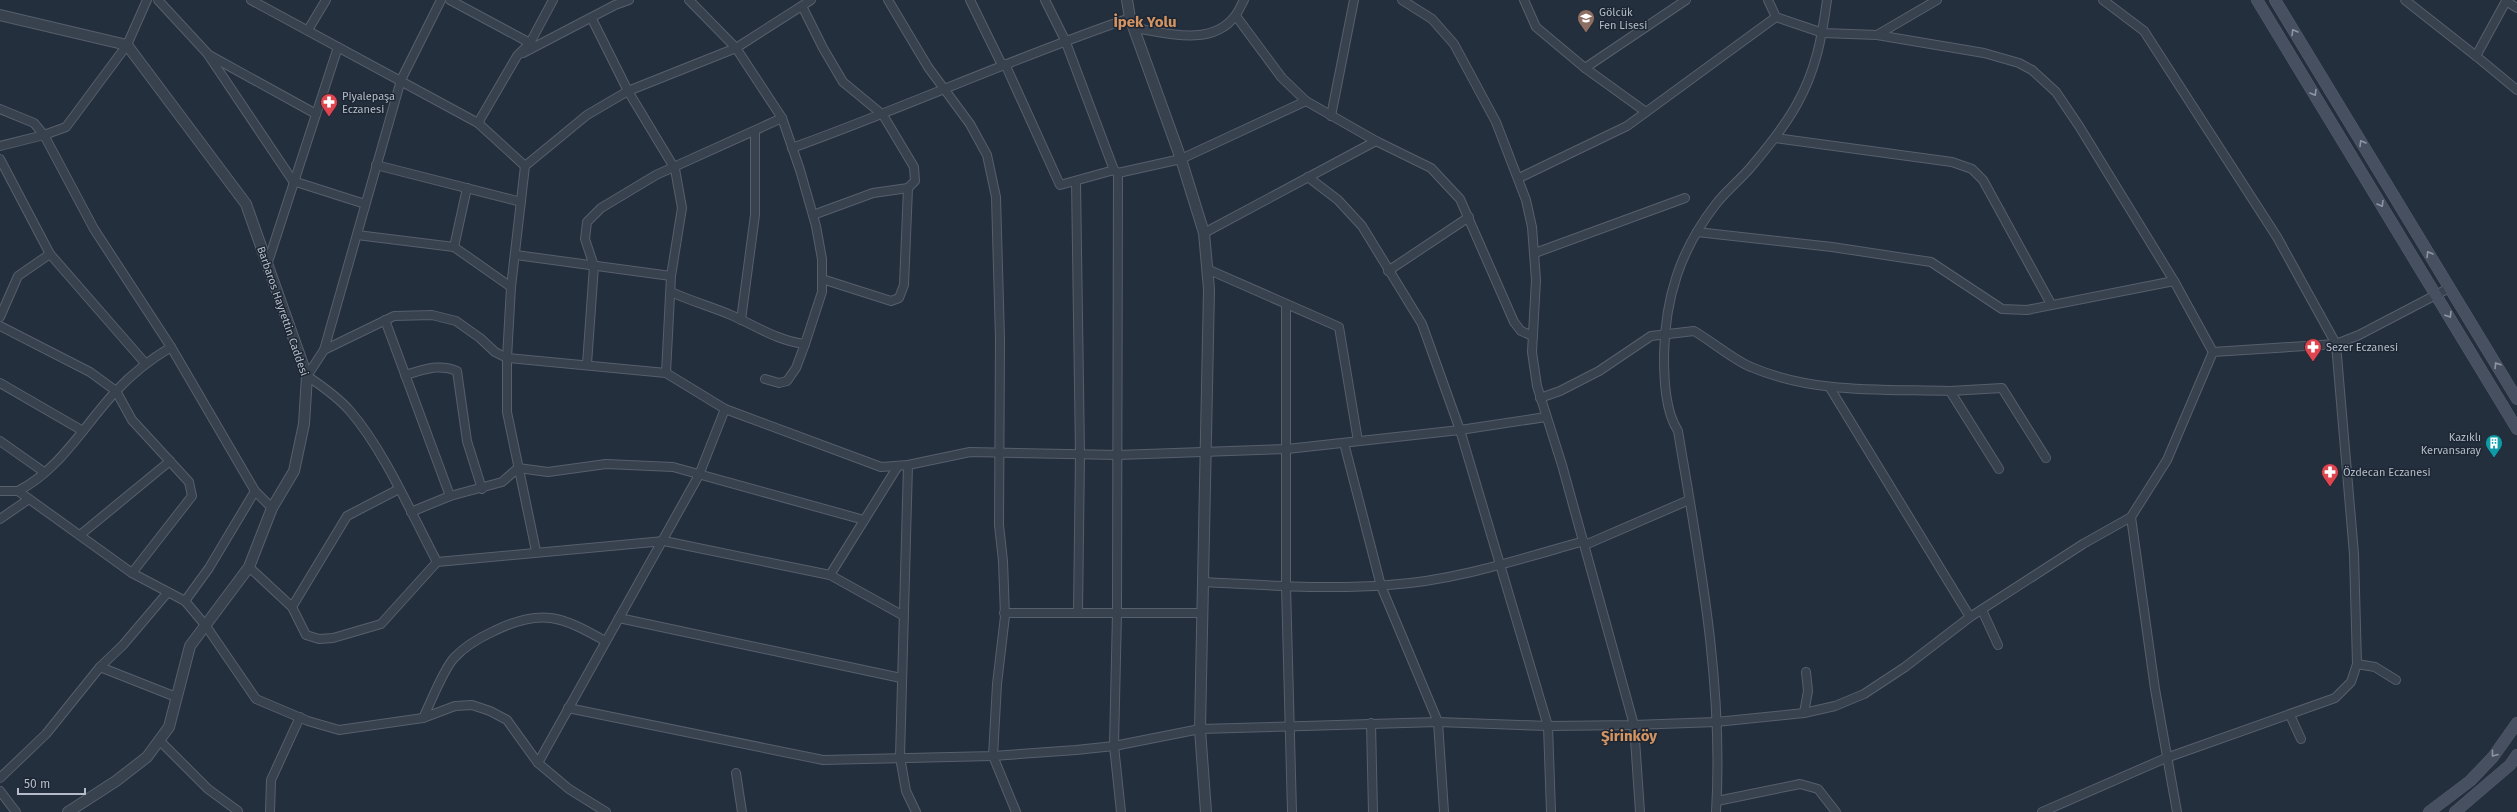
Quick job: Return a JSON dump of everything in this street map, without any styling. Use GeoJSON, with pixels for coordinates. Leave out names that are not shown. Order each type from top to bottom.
{"type":"FeatureCollection","features":[{"type":"Feature","properties":{"kind":"main road"},"geometry":{"type":"LineString","coordinates":[[2257,0],[2517,429]]}},
{"type":"Feature","properties":{"kind":"main road"},"geometry":{"type":"LineString","coordinates":[[2275,0],[2517,399]]}},
{"type":"Feature","properties":{"kind":"main road"},"geometry":{"type":"LineString","coordinates":[[2429,812],[2470,781],[2493,757],[2517,722]]}},
{"type":"Feature","properties":{"kind":"main road"},"geometry":{"type":"LineString","coordinates":[[2455,812],[2514,764],[2517,755]]}},
{"type":"Feature","properties":{"kind":"street"},"geometry":{"type":"LineString","coordinates":[[0,146],[44,135],[66,127],[127,45],[147,0]]}},
{"type":"Feature","properties":{"kind":"street"},"geometry":{"type":"LineString","coordinates":[[158,0],[207,54],[293,181],[365,204]]}},
{"type":"Feature","properties":{"kind":"street"},"geometry":{"type":"LineString","coordinates":[[251,0],[401,80],[478,124],[525,166]]}},
{"type":"Feature","properties":{"kind":"street"},"geometry":{"type":"LineString","coordinates":[[308,30],[326,0]]}},
{"type":"Feature","properties":{"kind":"street"},"geometry":{"type":"LineString","coordinates":[[437,562],[399,489],[350,410],[329,391],[307,376],[324,350],[401,80],[441,0]]}},
{"type":"Feature","properties":{"kind":"street"},"geometry":{"type":"LineString","coordinates":[[450,0],[530,43]]}},
{"type":"Feature","properties":{"kind":"street"},"geometry":{"type":"LineString","coordinates":[[478,124],[517,56],[530,43],[553,0]]}},
{"type":"Feature","properties":{"kind":"street"},"geometry":{"type":"LineString","coordinates":[[517,56],[592,19],[615,5],[629,0]]}},
{"type":"Feature","properties":{"kind":"street"},"geometry":{"type":"LineString","coordinates":[[689,0],[736,48],[782,118],[813,214],[822,260],[822,292],[806,344],[796,368],[787,381],[779,383],[765,379]]}},
{"type":"Feature","properties":{"kind":"street"},"geometry":{"type":"LineString","coordinates":[[536,551],[507,412],[507,358],[511,287],[516,255],[525,166],[587,115],[628,91],[736,48],[811,0]]}},
{"type":"Feature","properties":{"kind":"street"},"geometry":{"type":"LineString","coordinates":[[888,0],[942,88],[970,124],[987,155],[996,197],[1000,452],[999,525],[1003,561],[1004,613],[997,684],[993,756],[1016,812]]}},
{"type":"Feature","properties":{"kind":"street"},"geometry":{"type":"LineString","coordinates":[[970,0],[1003,65],[1060,185],[1181,159],[1306,101]]}},
{"type":"Feature","properties":{"kind":"street"},"geometry":{"type":"LineString","coordinates":[[1046,0],[1065,40],[1116,172],[1118,455],[1114,746],[1121,812]]}},
{"type":"Feature","properties":{"kind":"street"},"geometry":{"type":"LineString","coordinates":[[1128,0],[1130,18],[1136,28],[1181,159],[1204,233],[1209,289],[1200,730],[1206,812]]}},
{"type":"Feature","properties":{"kind":"street"},"geometry":{"type":"LineString","coordinates":[[1331,116],[1354,0]]}},
{"type":"Feature","properties":{"kind":"street"},"geometry":{"type":"LineString","coordinates":[[1524,0],[1536,27],[1585,68],[1646,112]]}},
{"type":"Feature","properties":{"kind":"street"},"geometry":{"type":"LineString","coordinates":[[1585,68],[1686,0]]}},
{"type":"Feature","properties":{"kind":"street"},"geometry":{"type":"LineString","coordinates":[[1768,0],[1776,17],[1823,33],[1877,36],[1945,46],[2008,59],[2032,70],[2056,92],[2079,126],[2174,281],[2213,352]]}},
{"type":"Feature","properties":{"kind":"street"},"geometry":{"type":"LineString","coordinates":[[1716,812],[1716,722],[1712,654],[1678,431],[1671,420],[1664,366],[1665,333],[1672,285],[1686,250],[1716,204],[1775,138],[1807,84],[1814,67],[1823,33],[1827,0]]}},
{"type":"Feature","properties":{"kind":"street"},"geometry":{"type":"LineString","coordinates":[[1877,36],[1937,0]]}},
{"type":"Feature","properties":{"kind":"street"},"geometry":{"type":"LineString","coordinates":[[2042,812],[2166,758],[2335,698],[2351,682],[2357,664],[2354,560],[2336,344],[2277,237],[2144,31],[2103,0]]}},
{"type":"Feature","properties":{"kind":"street"},"geometry":{"type":"LineString","coordinates":[[2405,0],[2517,90]]}},
{"type":"Feature","properties":{"kind":"street"},"geometry":{"type":"LineString","coordinates":[[2476,56],[2506,0],[2517,8]]}},
{"type":"Feature","properties":{"kind":"street"},"geometry":{"type":"LineString","coordinates":[[1406,1],[1432,19],[1454,44],[1496,122],[1519,178],[1532,227],[1535,253],[1536,280],[1533,336],[1534,368],[1540,398],[1584,543],[1634,725],[1640,812]]}},
{"type":"Feature","properties":{"kind":"street"},"geometry":{"type":"LineString","coordinates":[[1136,28],[1179,35],[1201,35],[1222,27],[1236,16],[1240,2]]}},
{"type":"Feature","properties":{"kind":"street"},"geometry":{"type":"LineString","coordinates":[[802,6],[823,48],[843,82],[883,115],[914,167],[915,181],[908,188],[874,193],[813,214]]}},
{"type":"Feature","properties":{"kind":"street"},"geometry":{"type":"LineString","coordinates":[[0,15],[127,45]]}},
{"type":"Feature","properties":{"kind":"street"},"geometry":{"type":"LineString","coordinates":[[1236,16],[1282,78],[1306,101],[1376,141],[1431,168],[1460,199],[1514,322],[1521,331],[1533,336]]}},
{"type":"Feature","properties":{"kind":"street"},"geometry":{"type":"LineString","coordinates":[[1519,178],[1627,126],[1776,17]]}},
{"type":"Feature","properties":{"kind":"street"},"geometry":{"type":"LineString","coordinates":[[792,148],[883,115],[942,88],[1065,40],[1130,18]]}},
{"type":"Feature","properties":{"kind":"street"},"geometry":{"type":"LineString","coordinates":[[592,19],[628,91],[675,169],[682,208],[671,276],[666,373]]}},
{"type":"Feature","properties":{"kind":"street","name":"Barbaros Hayrettin Caddesi"},"geometry":{"type":"LineString","coordinates":[[68,812],[116,782],[147,757],[169,727],[190,646],[249,567],[272,508],[294,472],[304,424],[307,376],[268,262],[246,204],[127,45]]}},
{"type":"Feature","properties":{"kind":"street"},"geometry":{"type":"LineString","coordinates":[[268,262],[293,181],[338,47]]}},
{"type":"Feature","properties":{"kind":"street"},"geometry":{"type":"LineString","coordinates":[[207,54],[316,114]]}},
{"type":"Feature","properties":{"kind":"street"},"geometry":{"type":"LineString","coordinates":[[0,109],[34,123],[44,135],[94,229],[171,347],[255,491],[272,508]]}},
{"type":"Feature","properties":{"kind":"street"},"geometry":{"type":"LineString","coordinates":[[587,364],[594,266],[585,239],[587,222],[601,208],[656,175],[675,169],[782,118]]}},
{"type":"Feature","properties":{"kind":"street"},"geometry":{"type":"LineString","coordinates":[[741,320],[754,215],[755,132]]}},
{"type":"Feature","properties":{"kind":"street"},"geometry":{"type":"LineString","coordinates":[[1775,138],[1952,162],[1972,169],[1995,199],[2051,304]]}},
{"type":"Feature","properties":{"kind":"street"},"geometry":{"type":"LineString","coordinates":[[1204,233],[1376,141]]}},
{"type":"Feature","properties":{"kind":"street"},"geometry":{"type":"LineString","coordinates":[[0,160],[50,254],[144,363]]}},
{"type":"Feature","properties":{"kind":"street"},"geometry":{"type":"LineString","coordinates":[[376,165],[521,202]]}},
{"type":"Feature","properties":{"kind":"street"},"geometry":{"type":"LineString","coordinates":[[1308,177],[1338,200],[1362,226],[1388,271],[1422,324],[1460,430],[1548,726],[1551,812]]}},
{"type":"Feature","properties":{"kind":"street"},"geometry":{"type":"LineString","coordinates":[[1076,181],[1080,454],[1078,613]]}},
{"type":"Feature","properties":{"kind":"street"},"geometry":{"type":"LineString","coordinates":[[454,247],[467,188]]}},
{"type":"Feature","properties":{"kind":"street"},"geometry":{"type":"LineString","coordinates":[[822,279],[891,301],[899,298],[904,285],[908,188]]}},
{"type":"Feature","properties":{"kind":"street"},"geometry":{"type":"LineString","coordinates":[[1535,253],[1685,198]]}},
{"type":"Feature","properties":{"kind":"street"},"geometry":{"type":"LineString","coordinates":[[1388,271],[1469,218]]}},
{"type":"Feature","properties":{"kind":"street"},"geometry":{"type":"LineString","coordinates":[[1697,232],[1918,259],[1943,269],[2002,309],[2027,310],[2051,304],[2174,281]]}},
{"type":"Feature","properties":{"kind":"street"},"geometry":{"type":"LineString","coordinates":[[357,235],[454,247],[511,287]]}},
{"type":"Feature","properties":{"kind":"street"},"geometry":{"type":"LineString","coordinates":[[0,317],[18,276],[50,254]]}},
{"type":"Feature","properties":{"kind":"street"},"geometry":{"type":"LineString","coordinates":[[516,255],[671,276]]}},
{"type":"Feature","properties":{"kind":"street"},"geometry":{"type":"LineString","coordinates":[[1207,269],[1339,327],[1358,441]]}},
{"type":"Feature","properties":{"kind":"street"},"geometry":{"type":"LineString","coordinates":[[2213,352],[2336,344],[2359,335],[2437,296],[2449,288]]}},
{"type":"Feature","properties":{"kind":"street"},"geometry":{"type":"LineString","coordinates":[[671,292],[741,320],[764,332],[796,343],[806,344]]}},
{"type":"Feature","properties":{"kind":"street"},"geometry":{"type":"LineString","coordinates":[[1286,304],[1286,586],[1292,812]]}},
{"type":"Feature","properties":{"kind":"street"},"geometry":{"type":"LineString","coordinates":[[324,350],[394,316],[432,315],[456,321],[480,338],[495,352],[507,358],[587,364],[666,373],[725,409],[881,467],[908,465],[970,452],[1118,455],[1287,449],[1460,430],[1546,417]]}},
{"type":"Feature","properties":{"kind":"street"},"geometry":{"type":"LineString","coordinates":[[385,320],[450,496]]}},
{"type":"Feature","properties":{"kind":"street"},"geometry":{"type":"LineString","coordinates":[[0,326],[90,372],[116,391],[132,420],[189,482],[192,496],[132,573]]}},
{"type":"Feature","properties":{"kind":"street"},"geometry":{"type":"LineString","coordinates":[[1540,398],[1560,391],[1599,371],[1651,336],[1665,333],[1694,331],[1749,367],[1787,380],[1830,388],[1950,391],[2002,388],[2046,458]]}},
{"type":"Feature","properties":{"kind":"street"},"geometry":{"type":"LineString","coordinates":[[0,490],[18,491],[35,482],[76,442],[82,431],[116,391],[144,363],[171,347]]}},
{"type":"Feature","properties":{"kind":"street"},"geometry":{"type":"LineString","coordinates":[[568,708],[823,760],[993,756],[1114,746],[1200,730],[1290,728],[1371,723],[1438,722],[1548,726],[1634,725],[1716,722],[1804,713],[1835,706],[1864,694],[1905,667],[1970,617],[2083,544],[2131,517],[2167,460],[2213,352]]}},
{"type":"Feature","properties":{"kind":"street"},"geometry":{"type":"LineString","coordinates":[[405,375],[447,366],[457,371],[467,441],[482,489]]}},
{"type":"Feature","properties":{"kind":"street"},"geometry":{"type":"LineString","coordinates":[[0,383],[82,431]]}},
{"type":"Feature","properties":{"kind":"street"},"geometry":{"type":"LineString","coordinates":[[1830,388],[1970,617]]}},
{"type":"Feature","properties":{"kind":"street"},"geometry":{"type":"LineString","coordinates":[[1950,391],[1999,469]]}},
{"type":"Feature","properties":{"kind":"street"},"geometry":{"type":"LineString","coordinates":[[538,763],[605,641],[664,541],[699,475],[725,409]]}},
{"type":"Feature","properties":{"kind":"street"},"geometry":{"type":"LineString","coordinates":[[0,441],[44,472]]}},
{"type":"Feature","properties":{"kind":"street"},"geometry":{"type":"LineString","coordinates":[[1344,443],[1381,586],[1438,722],[1444,812]]}},
{"type":"Feature","properties":{"kind":"street"},"geometry":{"type":"LineString","coordinates":[[80,535],[170,460]]}},
{"type":"Feature","properties":{"kind":"street"},"geometry":{"type":"LineString","coordinates":[[411,512],[450,496],[482,489],[502,482],[518,468],[548,472],[606,464],[673,467],[864,520]]}},
{"type":"Feature","properties":{"kind":"street"},"geometry":{"type":"LineString","coordinates":[[908,465],[902,615],[900,757],[906,790],[916,812]]}},
{"type":"Feature","properties":{"kind":"street"},"geometry":{"type":"LineString","coordinates":[[830,574],[898,466]]}},
{"type":"Feature","properties":{"kind":"street"},"geometry":{"type":"LineString","coordinates":[[292,607],[347,516],[399,489]]}},
{"type":"Feature","properties":{"kind":"street"},"geometry":{"type":"LineString","coordinates":[[18,491],[132,573],[185,600],[206,626],[256,699],[300,717],[340,730],[422,718],[455,706],[472,705],[490,711],[507,720],[538,763],[569,789],[606,812]]}},
{"type":"Feature","properties":{"kind":"street"},"geometry":{"type":"LineString","coordinates":[[185,600],[209,568],[255,491]]}},
{"type":"Feature","properties":{"kind":"street"},"geometry":{"type":"LineString","coordinates":[[0,519],[29,499]]}},
{"type":"Feature","properties":{"kind":"street"},"geometry":{"type":"LineString","coordinates":[[1203,582],[1286,586],[1381,586],[1444,577],[1500,565],[1584,543],[1689,500]]}},
{"type":"Feature","properties":{"kind":"street"},"geometry":{"type":"LineString","coordinates":[[2131,517],[2166,758],[2177,812]]}},
{"type":"Feature","properties":{"kind":"street"},"geometry":{"type":"LineString","coordinates":[[249,567],[292,607],[306,636],[319,639],[333,638],[356,633],[381,624],[437,562],[536,551],[664,541],[830,574],[902,615]]}},
{"type":"Feature","properties":{"kind":"street"},"geometry":{"type":"LineString","coordinates":[[0,778],[46,734],[100,667],[123,644],[168,592]]}},
{"type":"Feature","properties":{"kind":"street"},"geometry":{"type":"LineString","coordinates":[[1982,610],[1998,645]]}},
{"type":"Feature","properties":{"kind":"street"},"geometry":{"type":"LineString","coordinates":[[1004,613],[1202,613]]}},
{"type":"Feature","properties":{"kind":"street"},"geometry":{"type":"LineString","coordinates":[[422,718],[454,658],[484,636],[515,621],[534,616],[554,617],[584,629],[605,641]]}},
{"type":"Feature","properties":{"kind":"street"},"geometry":{"type":"LineString","coordinates":[[619,618],[901,678]]}},
{"type":"Feature","properties":{"kind":"street"},"geometry":{"type":"LineString","coordinates":[[2357,664],[2375,667],[2396,680]]}},
{"type":"Feature","properties":{"kind":"street"},"geometry":{"type":"LineString","coordinates":[[100,667],[176,697]]}},
{"type":"Feature","properties":{"kind":"street"},"geometry":{"type":"LineString","coordinates":[[1804,713],[1808,691],[1806,672]]}},
{"type":"Feature","properties":{"kind":"street"},"geometry":{"type":"LineString","coordinates":[[2290,715],[2301,739]]}},
{"type":"Feature","properties":{"kind":"street"},"geometry":{"type":"LineString","coordinates":[[270,812],[271,780],[300,717]]}},
{"type":"Feature","properties":{"kind":"street"},"geometry":{"type":"LineString","coordinates":[[1371,723],[1373,812]]}},
{"type":"Feature","properties":{"kind":"street"},"geometry":{"type":"LineString","coordinates":[[159,740],[208,789],[238,811]]}},
{"type":"Feature","properties":{"kind":"street"},"geometry":{"type":"LineString","coordinates":[[736,772],[742,812]]}},
{"type":"Feature","properties":{"kind":"street"},"geometry":{"type":"LineString","coordinates":[[1717,801],[1800,784],[1818,789],[1836,812]]}},
{"type":"Feature","properties":{"kind":"street"},"geometry":{"type":"LineString","coordinates":[[0,791],[16,812]]}},
{"type":"Feature","properties":{"kind":"place","name":"Gölcük Fen Lisesi"},"geometry":{"type":"Point","coordinates":[1586,33]}},
{"type":"Feature","properties":{"kind":"place","name":"Piyalepaşa Eczanesi"},"geometry":{"type":"Point","coordinates":[329,117]}},
{"type":"Feature","properties":{"kind":"place","name":"Sezer Eczanesi"},"geometry":{"type":"Point","coordinates":[2313,362]}},
{"type":"Feature","properties":{"kind":"place","name":"Kazıklı Kervansaray"},"geometry":{"type":"Point","coordinates":[2494,458]}},
{"type":"Feature","properties":{"kind":"place","name":"Özdecan Eczanesi"},"geometry":{"type":"Point","coordinates":[2330,487]}},
{"type":"Feature","properties":{"kind":"district","name":"İpek Yolu"},"geometry":{"type":"Point","coordinates":[1145,22]}},
{"type":"Feature","properties":{"kind":"district","name":"Şirinköy"},"geometry":{"type":"Point","coordinates":[1629,736]}}]}
